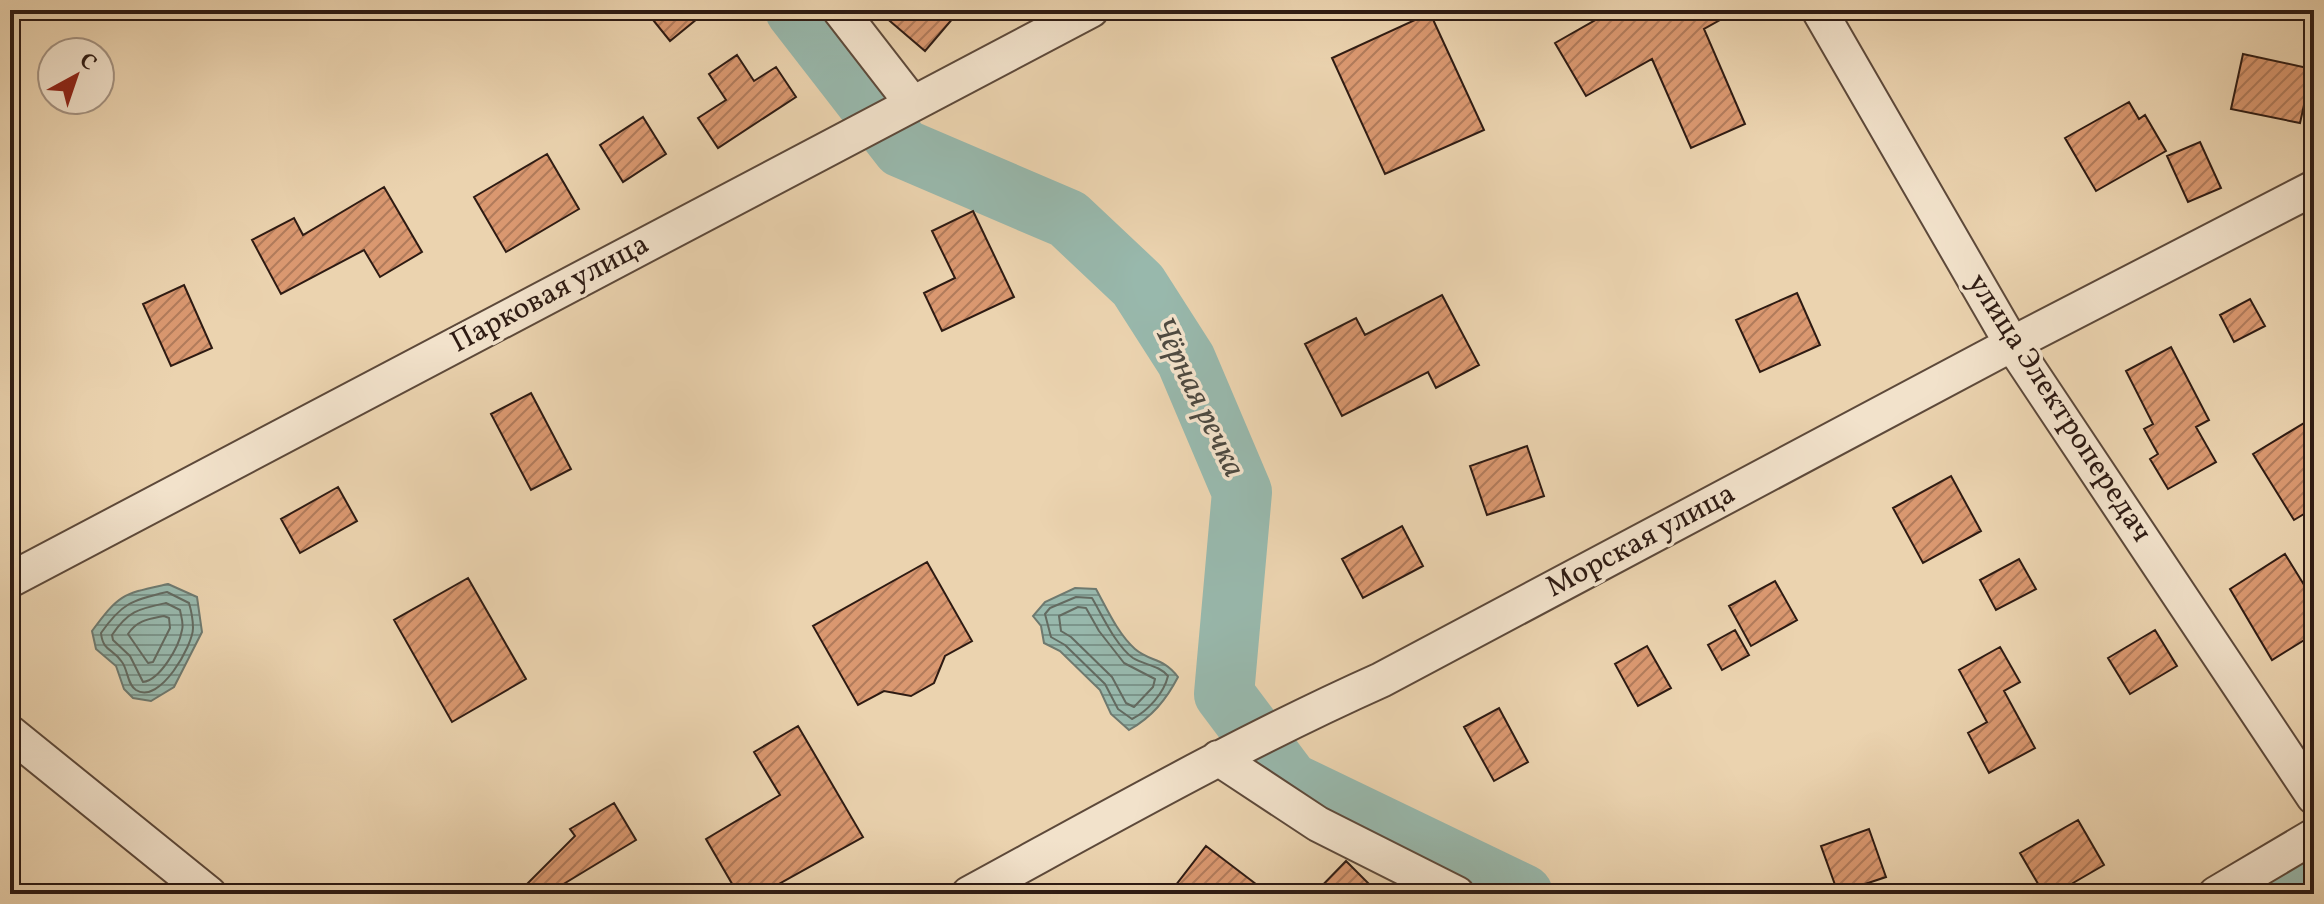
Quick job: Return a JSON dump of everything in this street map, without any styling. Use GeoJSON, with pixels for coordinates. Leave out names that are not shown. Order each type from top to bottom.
{"type":"FeatureCollection","features":[{"type":"Feature","properties":{"kind":"street"},"geometry":{"type":"LineString","coordinates":[[840,10],[907,106]]}},
{"type":"Feature","properties":{"kind":"street","name":"Парковая улица"},"geometry":{"type":"LineString","coordinates":[[10,580],[1091,10]]}},
{"type":"Feature","properties":{"kind":"street","name":"улица Электропередач"},"geometry":{"type":"LineString","coordinates":[[1819,10],[2012,344],[2314,797]]}},
{"type":"Feature","properties":{"kind":"street","name":"Морская улица"},"geometry":{"type":"LineString","coordinates":[[969,894],[1224,755],[1287,722],[1381,680],[2012,344],[2314,188]]}},
{"type":"Feature","properties":{"kind":"street"},"geometry":{"type":"LineString","coordinates":[[10,733],[209,894]]}},
{"type":"Feature","properties":{"kind":"street"},"geometry":{"type":"LineString","coordinates":[[1224,755],[1318,824],[1457,894]]}},
{"type":"Feature","properties":{"kind":"street"},"geometry":{"type":"LineString","coordinates":[[2216,894],[2314,836]]}},
{"type":"Feature","properties":{"kind":"water"},"geometry":{"type":"Polygon","coordinates":[[[168,584],[197,597],[202,632],[174,687],[151,701],[133,698],[124,689],[116,666],[96,649],[92,631],[109,609],[124,597],[168,584]]]}},
{"type":"Feature","properties":{"kind":"water"},"geometry":{"type":"Polygon","coordinates":[[[1075,588],[1096,589],[1129,643],[1167,666],[1178,677],[1158,707],[1129,730],[1111,714],[1100,690],[1060,651],[1044,643],[1041,626],[1033,616],[1045,602],[1075,588]]]}},
{"type":"Feature","properties":{"kind":"building"},"geometry":{"type":"Polygon","coordinates":[[[645,10],[708,10],[670,41],[645,10]]]}},
{"type":"Feature","properties":{"kind":"building"},"geometry":{"type":"Polygon","coordinates":[[[877,10],[960,10],[925,51],[877,10]]]}},
{"type":"Feature","properties":{"kind":"building"},"geometry":{"type":"Polygon","coordinates":[[[1592,10],[1738,10],[1704,29],[1745,124],[1691,148],[1652,59],[1586,96],[1555,43],[1597,19],[1592,10]]]}},
{"type":"Feature","properties":{"kind":"building"},"geometry":{"type":"Polygon","coordinates":[[[1430,13],[1484,130],[1385,174],[1332,58],[1430,13]]]}},
{"type":"Feature","properties":{"kind":"building"},"geometry":{"type":"Polygon","coordinates":[[[2243,54],[2312,69],[2300,123],[2231,109],[2243,54]]]}},
{"type":"Feature","properties":{"kind":"building"},"geometry":{"type":"Polygon","coordinates":[[[737,55],[754,81],[776,67],[796,97],[718,148],[698,118],[726,100],[709,74],[737,55]]]}},
{"type":"Feature","properties":{"kind":"building"},"geometry":{"type":"Polygon","coordinates":[[[2129,102],[2139,119],[2145,115],[2166,151],[2096,191],[2065,138],[2129,102]]]}},
{"type":"Feature","properties":{"kind":"building"},"geometry":{"type":"Polygon","coordinates":[[[643,117],[666,154],[623,182],[600,145],[643,117]]]}},
{"type":"Feature","properties":{"kind":"building"},"geometry":{"type":"Polygon","coordinates":[[[2200,142],[2221,188],[2188,202],[2167,156],[2200,142]]]}},
{"type":"Feature","properties":{"kind":"building"},"geometry":{"type":"Polygon","coordinates":[[[547,154],[579,209],[506,252],[474,197],[547,154]]]}},
{"type":"Feature","properties":{"kind":"building"},"geometry":{"type":"Polygon","coordinates":[[[384,187],[422,252],[380,277],[364,250],[281,294],[252,240],[294,218],[303,235],[384,187]]]}},
{"type":"Feature","properties":{"kind":"building"},"geometry":{"type":"Polygon","coordinates":[[[973,211],[1014,297],[942,331],[924,293],[955,278],[932,231],[973,211]]]}},
{"type":"Feature","properties":{"kind":"building"},"geometry":{"type":"Polygon","coordinates":[[[184,285],[212,348],[171,366],[143,304],[184,285]]]}},
{"type":"Feature","properties":{"kind":"building"},"geometry":{"type":"Polygon","coordinates":[[[1797,293],[1820,345],[1760,372],[1736,320],[1797,293]]]}},
{"type":"Feature","properties":{"kind":"building"},"geometry":{"type":"Polygon","coordinates":[[[1442,295],[1479,365],[1436,388],[1428,372],[1342,416],[1305,344],[1356,318],[1365,335],[1442,295]]]}},
{"type":"Feature","properties":{"kind":"building"},"geometry":{"type":"Polygon","coordinates":[[[2250,299],[2265,326],[2234,342],[2220,315],[2250,299]]]}},
{"type":"Feature","properties":{"kind":"building"},"geometry":{"type":"Polygon","coordinates":[[[2171,347],[2209,420],[2196,427],[2216,462],[2168,489],[2150,459],[2158,454],[2144,429],[2153,424],[2126,371],[2171,347]]]}},
{"type":"Feature","properties":{"kind":"building"},"geometry":{"type":"Polygon","coordinates":[[[531,393],[571,469],[531,490],[491,414],[531,393]]]}},
{"type":"Feature","properties":{"kind":"building"},"geometry":{"type":"Polygon","coordinates":[[[2314,417],[2314,508],[2294,520],[2253,454],[2314,417]]]}},
{"type":"Feature","properties":{"kind":"building"},"geometry":{"type":"Polygon","coordinates":[[[1527,446],[1544,496],[1487,515],[1470,466],[1527,446]]]}},
{"type":"Feature","properties":{"kind":"building"},"geometry":{"type":"Polygon","coordinates":[[[1951,476],[1981,531],[1923,563],[1893,508],[1951,476]]]}},
{"type":"Feature","properties":{"kind":"building"},"geometry":{"type":"Polygon","coordinates":[[[338,487],[357,521],[300,553],[281,519],[338,487]]]}},
{"type":"Feature","properties":{"kind":"building"},"geometry":{"type":"Polygon","coordinates":[[[1402,526],[1423,566],[1363,598],[1342,559],[1402,526]]]}},
{"type":"Feature","properties":{"kind":"building"},"geometry":{"type":"Polygon","coordinates":[[[2285,554],[2314,601],[2314,634],[2272,660],[2230,589],[2285,554]]]}},
{"type":"Feature","properties":{"kind":"building"},"geometry":{"type":"Polygon","coordinates":[[[2019,559],[2036,589],[1996,610],[1980,580],[2019,559]]]}},
{"type":"Feature","properties":{"kind":"building"},"geometry":{"type":"Polygon","coordinates":[[[927,562],[972,641],[945,656],[934,683],[911,696],[884,691],[858,705],[813,626],[927,562]]]}},
{"type":"Feature","properties":{"kind":"building"},"geometry":{"type":"Polygon","coordinates":[[[468,578],[526,679],[452,722],[394,620],[468,578]]]}},
{"type":"Feature","properties":{"kind":"building"},"geometry":{"type":"Polygon","coordinates":[[[1775,581],[1797,620],[1751,646],[1729,606],[1775,581]]]}},
{"type":"Feature","properties":{"kind":"building"},"geometry":{"type":"Polygon","coordinates":[[[1735,630],[1749,655],[1722,670],[1708,645],[1735,630]]]}},
{"type":"Feature","properties":{"kind":"building"},"geometry":{"type":"Polygon","coordinates":[[[2155,630],[2177,666],[2130,694],[2108,658],[2155,630]]]}},
{"type":"Feature","properties":{"kind":"building"},"geometry":{"type":"Polygon","coordinates":[[[1647,646],[1671,688],[1638,706],[1615,664],[1647,646]]]}},
{"type":"Feature","properties":{"kind":"building"},"geometry":{"type":"Polygon","coordinates":[[[2000,647],[2020,682],[2004,691],[2035,748],[1989,773],[1968,733],[1987,722],[1959,670],[2000,647]]]}},
{"type":"Feature","properties":{"kind":"building"},"geometry":{"type":"Polygon","coordinates":[[[1499,708],[1528,762],[1494,781],[1464,727],[1499,708]]]}},
{"type":"Feature","properties":{"kind":"building"},"geometry":{"type":"Polygon","coordinates":[[[798,726],[863,837],[761,894],[738,894],[706,839],[780,795],[754,752],[798,726]]]}},
{"type":"Feature","properties":{"kind":"building"},"geometry":{"type":"Polygon","coordinates":[[[614,803],[636,840],[547,894],[517,894],[575,836],[570,829],[614,803]]]}},
{"type":"Feature","properties":{"kind":"building"},"geometry":{"type":"Polygon","coordinates":[[[2078,820],[2104,865],[2054,894],[2044,894],[2020,853],[2078,820]]]}},
{"type":"Feature","properties":{"kind":"building"},"geometry":{"type":"Polygon","coordinates":[[[1869,829],[1886,877],[1838,893],[1821,846],[1869,829]]]}},
{"type":"Feature","properties":{"kind":"building"},"geometry":{"type":"Polygon","coordinates":[[[1206,846],[1269,894],[1169,894],[1206,846]]]}},
{"type":"Feature","properties":{"kind":"building"},"geometry":{"type":"Polygon","coordinates":[[[1346,861],[1379,894],[1314,894],[1346,861]]]}},
{"type":"Feature","properties":{"kind":"waterway","name":"Чёрная речка"},"geometry":{"type":"LineString","coordinates":[[795,10],[902,148],[1068,219],[1138,285],[1186,360],[1242,492],[1224,694],[1290,782],[1523,894]]}},
{"type":"Feature","properties":{"kind":"waterway","name":"Чёрная речка"},"geometry":{"type":"LineString","coordinates":[[2277,894],[2314,872]]}}]}
